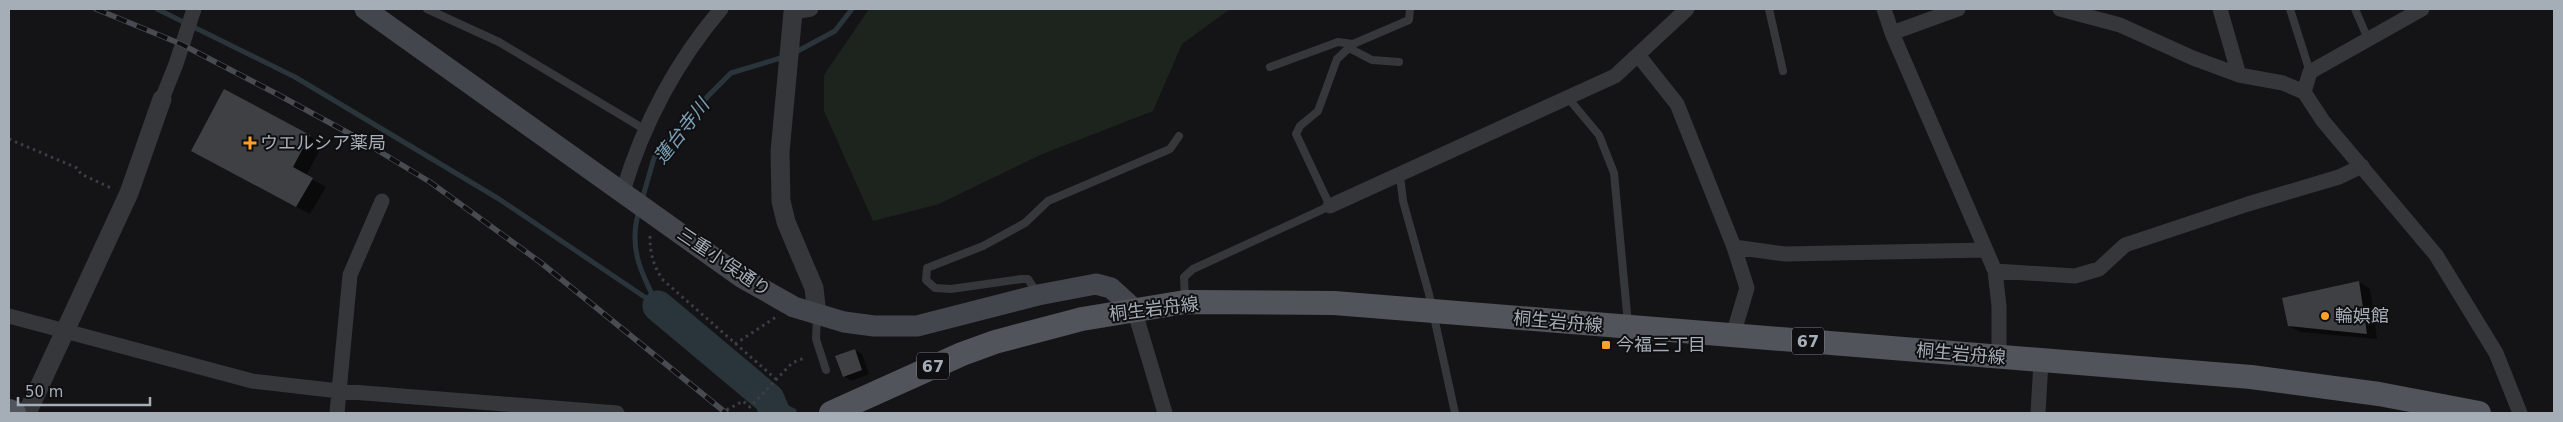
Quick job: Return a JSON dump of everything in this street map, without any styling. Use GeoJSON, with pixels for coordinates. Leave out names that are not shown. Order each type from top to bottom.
{"type":"FeatureCollection","features":[{"type":"Feature","properties":{"kind":"main road","name":"三重小俣通り"},"geometry":{"type":"LineString","coordinates":[[372,10],[469,84],[627,195],[652,224],[794,307],[874,326],[917,326],[1083,285],[1105,285],[1126,299],[1134,309]]}},
{"type":"Feature","properties":{"kind":"main road","name":"桐生岩舟線"},"geometry":{"type":"LineString","coordinates":[[831,413],[908,377],[996,342],[1040,329],[1134,309],[1185,302],[1334,303],[2251,377],[2320,384],[2480,413]]}},
{"type":"Feature","properties":{"kind":"main road"},"geometry":{"type":"LineString","coordinates":[[9,411],[14,413]]}},
{"type":"Feature","properties":{"kind":"street"},"geometry":{"type":"LineString","coordinates":[[28,413],[63,332],[129,193],[194,9]]}},
{"type":"Feature","properties":{"kind":"street"},"geometry":{"type":"LineString","coordinates":[[627,195],[644,128],[696,38],[721,9]]}},
{"type":"Feature","properties":{"kind":"street"},"geometry":{"type":"LineString","coordinates":[[1330,206],[1400,176],[1615,76],[1687,9]]}},
{"type":"Feature","properties":{"kind":"street"},"geometry":{"type":"LineString","coordinates":[[1884,9],[1892,33],[1995,271],[1999,306],[1999,356]]}},
{"type":"Feature","properties":{"kind":"street"},"geometry":{"type":"LineString","coordinates":[[1892,33],[1958,9]]}},
{"type":"Feature","properties":{"kind":"street"},"geometry":{"type":"LineString","coordinates":[[2060,9],[2120,25],[2193,58],[2239,75],[2283,83],[2304,92],[2323,121],[2436,255],[2496,353],[2520,413]]}},
{"type":"Feature","properties":{"kind":"street"},"geometry":{"type":"LineString","coordinates":[[2220,9],[2239,75]]}},
{"type":"Feature","properties":{"kind":"street"},"geometry":{"type":"LineString","coordinates":[[2304,92],[2310,72],[2422,9]]}},
{"type":"Feature","properties":{"kind":"street"},"geometry":{"type":"LineString","coordinates":[[799,10],[790,39],[787,70],[780,152],[781,202],[786,222],[814,288],[817,314]]}},
{"type":"Feature","properties":{"kind":"street"},"geometry":{"type":"LineString","coordinates":[[1638,55],[1677,104],[1734,247],[1747,288],[1733,335]]}},
{"type":"Feature","properties":{"kind":"street"},"geometry":{"type":"LineString","coordinates":[[1995,271],[2075,276],[2099,269],[2124,245],[2248,204],[2339,177],[2362,166]]}},
{"type":"Feature","properties":{"kind":"street"},"geometry":{"type":"LineString","coordinates":[[337,413],[350,275],[382,201]]}},
{"type":"Feature","properties":{"kind":"street"},"geometry":{"type":"LineString","coordinates":[[1734,247],[1785,254],[1986,250]]}},
{"type":"Feature","properties":{"kind":"street"},"geometry":{"type":"LineString","coordinates":[[1134,309],[1165,413]]}},
{"type":"Feature","properties":{"kind":"street"},"geometry":{"type":"LineString","coordinates":[[9,316],[63,332],[252,381],[340,391],[617,413]]}},
{"type":"Feature","properties":{"kind":"street"},"geometry":{"type":"LineString","coordinates":[[2038,413],[2041,361]]}},
{"type":"Feature","properties":{"kind":"lane"},"geometry":{"type":"LineString","coordinates":[[426,9],[499,42],[644,128]]}},
{"type":"Feature","properties":{"kind":"lane"},"geometry":{"type":"LineString","coordinates":[[1185,302],[1184,277],[1193,269],[1330,206],[1296,134],[1300,126],[1318,111],[1337,59],[1351,46],[1409,20],[1410,9]]}},
{"type":"Feature","properties":{"kind":"lane"},"geometry":{"type":"LineString","coordinates":[[1769,9],[1783,71]]}},
{"type":"Feature","properties":{"kind":"lane"},"geometry":{"type":"LineString","coordinates":[[2290,9],[2310,72]]}},
{"type":"Feature","properties":{"kind":"lane"},"geometry":{"type":"LineString","coordinates":[[2354,9],[2368,39]]}},
{"type":"Feature","properties":{"kind":"lane"},"geometry":{"type":"LineString","coordinates":[[1270,67],[1338,42],[1351,46],[1372,60],[1399,62]]}},
{"type":"Feature","properties":{"kind":"lane"},"geometry":{"type":"LineString","coordinates":[[1568,98],[1599,135],[1614,173],[1628,328]]}},
{"type":"Feature","properties":{"kind":"lane"},"geometry":{"type":"LineString","coordinates":[[1038,295],[1028,279],[951,289],[935,288],[926,280],[927,268],[983,246],[1026,223],[1048,201],[1170,149],[1179,136]]}},
{"type":"Feature","properties":{"kind":"lane"},"geometry":{"type":"LineString","coordinates":[[1400,176],[1403,202],[1433,312],[1454,413]]}},
{"type":"Feature","properties":{"kind":"lane"},"geometry":{"type":"LineString","coordinates":[[817,314],[816,339],[826,370]]}},
{"type":"Feature","properties":{"kind":"path"},"geometry":{"type":"LineString","coordinates":[[9,139],[77,168],[81,174],[112,188],[129,193]]}},
{"type":"Feature","properties":{"kind":"path"},"geometry":{"type":"LineString","coordinates":[[652,224],[650,252],[654,266],[663,280],[776,382]]}},
{"type":"Feature","properties":{"kind":"path"},"geometry":{"type":"LineString","coordinates":[[735,344],[778,315]]}},
{"type":"Feature","properties":{"kind":"path"},"geometry":{"type":"LineString","coordinates":[[721,413],[743,402],[750,407],[776,382],[792,363],[804,358]]}},
{"type":"Feature","properties":{"kind":"shaded area"},"geometry":{"type":"Polygon","coordinates":[[[869,9],[1230,9],[1182,44],[1153,111],[1040,155],[939,204],[873,221],[824,111],[824,75],[869,9]]]}},
{"type":"Feature","properties":{"kind":"building","name":"ウエルシア薬局"},"geometry":{"type":"Polygon","coordinates":[[[224,89],[310,135],[293,167],[313,178],[296,207],[191,151],[224,89]]]}},
{"type":"Feature","properties":{"kind":"building","name":"輪娯館"},"geometry":{"type":"Polygon","coordinates":[[[2359,281],[2367,334],[2288,326],[2282,298],[2359,281]]]}},
{"type":"Feature","properties":{"kind":"building"},"geometry":{"type":"Polygon","coordinates":[[[855,349],[862,370],[843,377],[835,356],[855,349]]]}},
{"type":"Feature","properties":{"kind":"waterway"},"geometry":{"type":"LineString","coordinates":[[157,9],[295,77],[499,199],[658,306]]}},
{"type":"Feature","properties":{"kind":"waterway","name":"蓮台寺川"},"geometry":{"type":"LineString","coordinates":[[794,53],[835,31],[852,9]]}},
{"type":"Feature","properties":{"kind":"waterway","name":"蓮台寺川"},"geometry":{"type":"LineString","coordinates":[[642,200],[654,158],[709,95],[731,73],[784,57]]}},
{"type":"Feature","properties":{"kind":"waterway","name":"蓮台寺川"},"geometry":{"type":"LineString","coordinates":[[639,211],[635,236],[638,259],[641,270],[657,304]]}},
{"type":"Feature","properties":{"kind":"waterway","name":"蓮台寺川"},"geometry":{"type":"LineString","coordinates":[[658,306],[769,399],[775,413]]}},
{"type":"Feature","properties":{"kind":"waterway","name":"蓮台寺川"},"geometry":{"type":"LineString","coordinates":[[769,399],[794,411]]}},
{"type":"Feature","properties":{"kind":"railway"},"geometry":{"type":"LineString","coordinates":[[96,9],[181,44],[354,136],[430,182],[540,262],[726,413]]}},
{"type":"Feature","properties":{"kind":"place","name":"ウエルシア薬局"},"geometry":{"type":"Point","coordinates":[250,143]}},
{"type":"Feature","properties":{"kind":"place","name":"輪娯館"},"geometry":{"type":"Point","coordinates":[2325,316]}},
{"type":"Feature","properties":{"kind":"place","name":"今福三丁目"},"geometry":{"type":"Point","coordinates":[1606,345]}}]}
